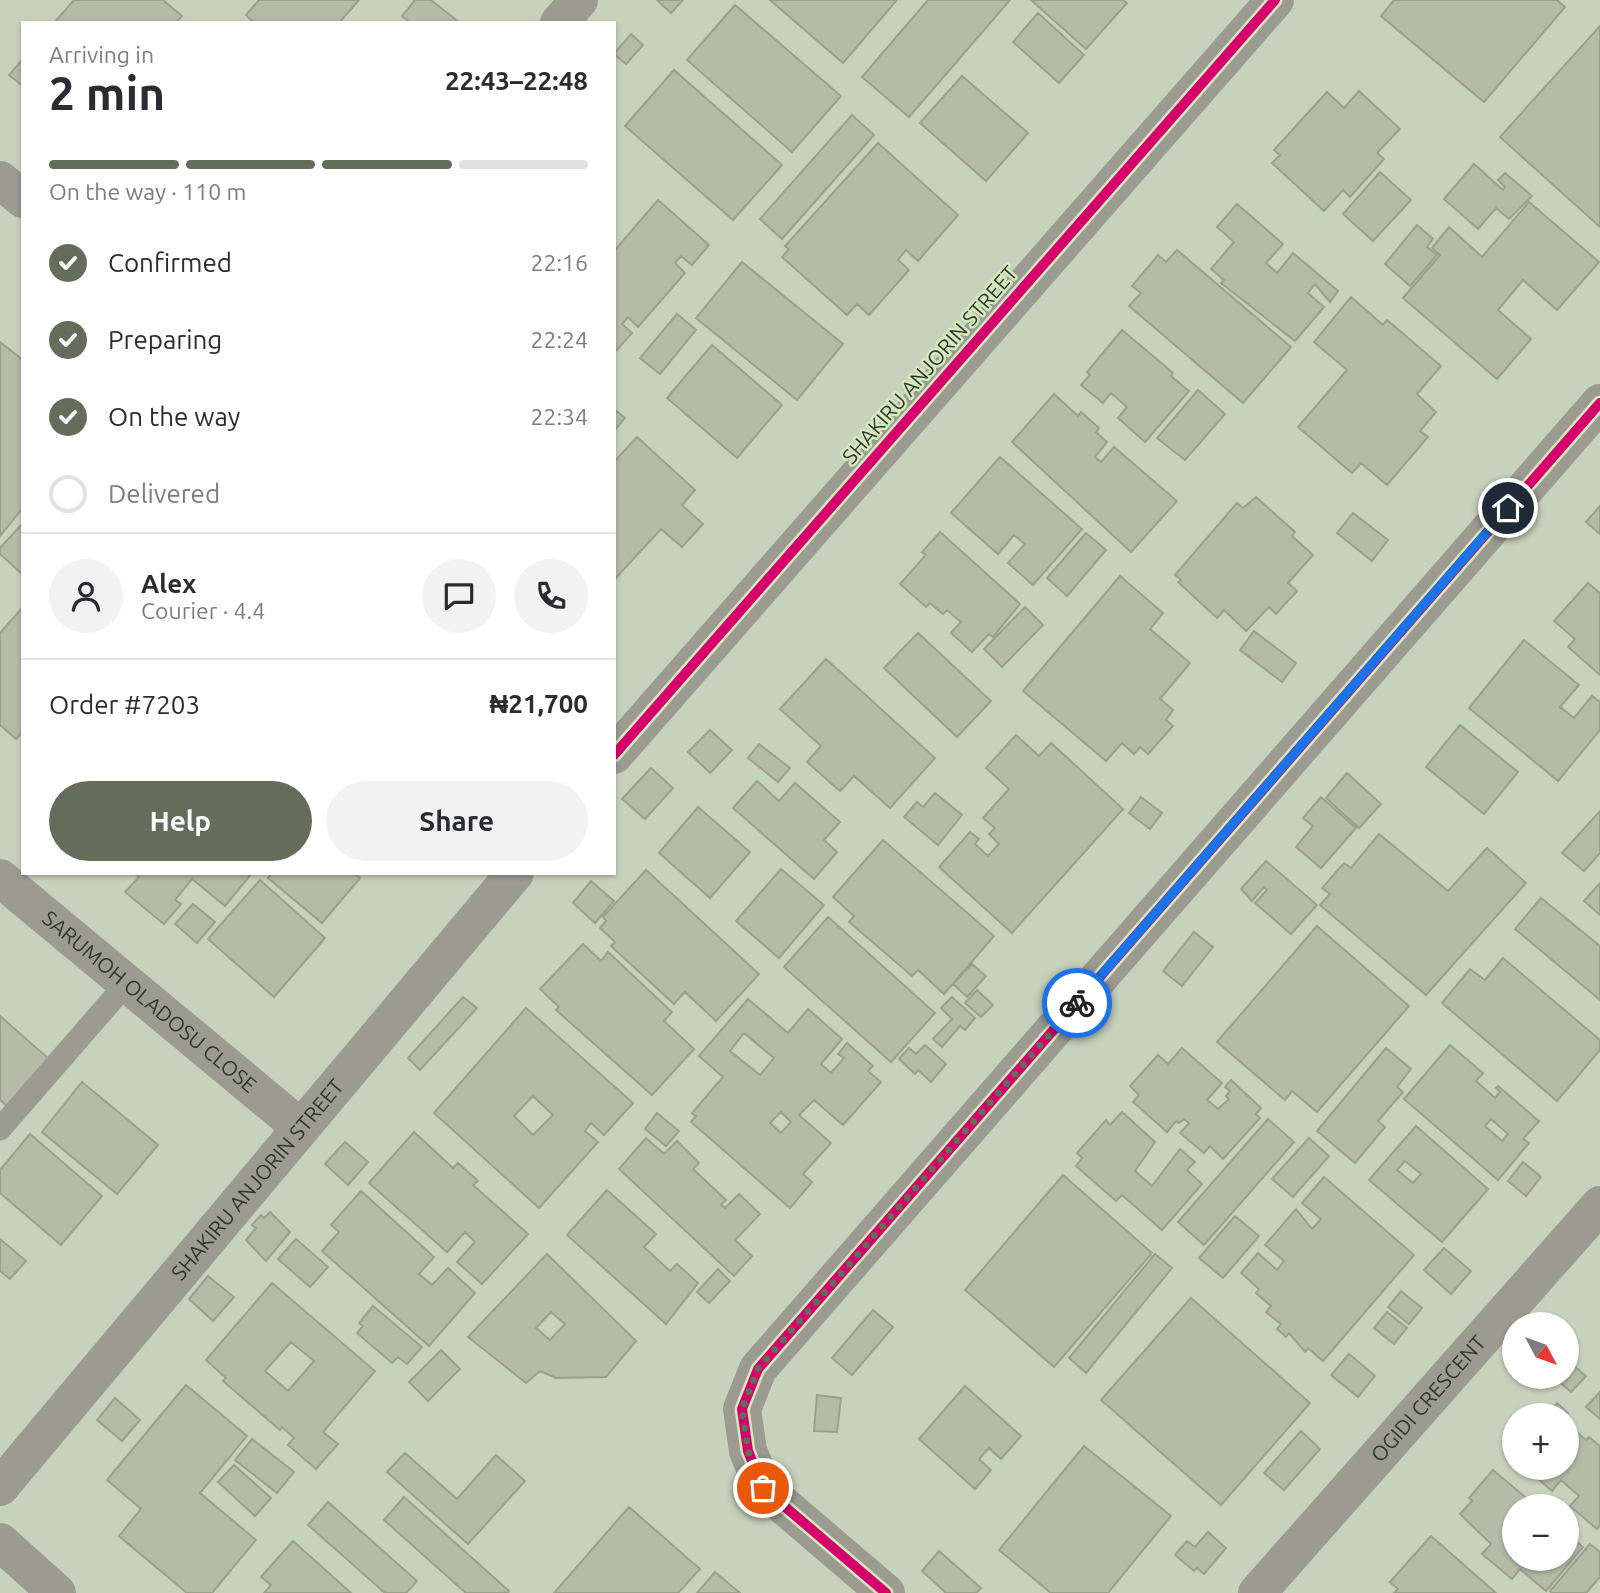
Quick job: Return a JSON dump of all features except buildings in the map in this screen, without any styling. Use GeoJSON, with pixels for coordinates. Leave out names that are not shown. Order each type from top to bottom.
{"type":"FeatureCollection","features":[{"type":"Feature","properties":{"kind":"street"},"geometry":{"type":"LineString","coordinates":[[561,21],[579,0]]}},
{"type":"Feature","properties":{"kind":"street","name":"SHAKIRU ANJORIN STREET"},"geometry":{"type":"LineString","coordinates":[[622,730],[1275,0]]}},
{"type":"Feature","properties":{"kind":"street"},"geometry":{"type":"LineString","coordinates":[[0,180],[21,198]]}},
{"type":"Feature","properties":{"kind":"street"},"geometry":{"type":"LineString","coordinates":[[886,1593],[763,1488],[748,1451],[742,1409],[758,1369],[1600,402]]}},
{"type":"Feature","properties":{"kind":"street","name":"SHAKIRU ANJORIN STREET"},"geometry":{"type":"LineString","coordinates":[[0,1488],[512,875]]}},
{"type":"Feature","properties":{"kind":"street","name":"SARUMOH OLADOSU CLOSE"},"geometry":{"type":"LineString","coordinates":[[0,878],[300,1127]]}},
{"type":"Feature","properties":{"kind":"street","name":"OGIDI CRESCENT"},"geometry":{"type":"LineString","coordinates":[[1257,1593],[1600,1205]]}},
{"type":"Feature","properties":{"kind":"street"},"geometry":{"type":"LineString","coordinates":[[0,1542],[57,1593]]}},
{"type":"Feature","properties":{"kind":"lane"},"geometry":{"type":"LineString","coordinates":[[0,1129],[127,983]]}},
{"type":"Feature","properties":{"kind":"cycle path"},"geometry":{"type":"LineString","coordinates":[[616,753],[1275,0]]}},
{"type":"Feature","properties":{"kind":"cycle path"},"geometry":{"type":"LineString","coordinates":[[886,1593],[763,1488],[748,1451],[742,1409],[758,1369],[1600,403]]}},
{"type":"Feature","properties":{"kind":"way so far"},"geometry":{"type":"LineString","coordinates":[[763,1488],[748,1451],[742,1409],[758,1369],[1077,1003]]}},
{"type":"Feature","properties":{"kind":"route"},"geometry":{"type":"LineString","coordinates":[[1077,1003],[1508,508]]}}]}
